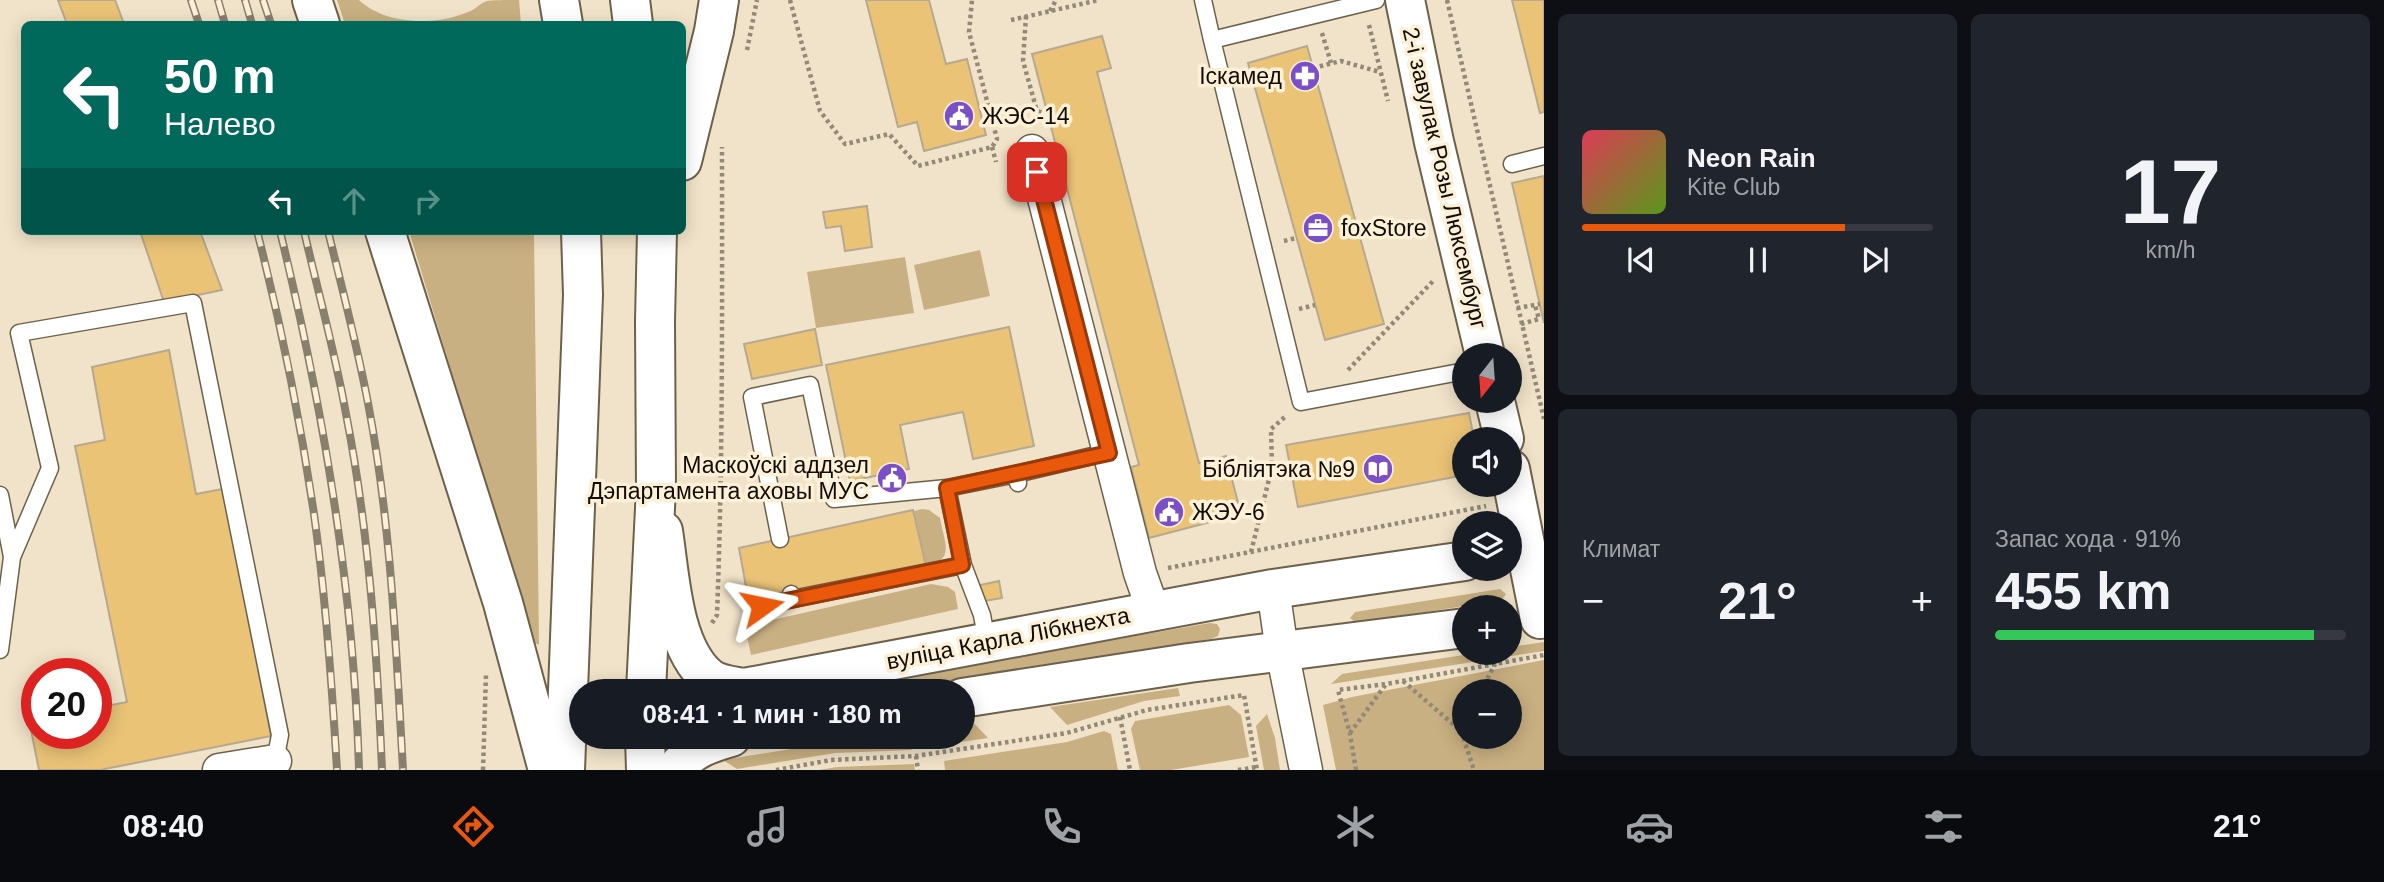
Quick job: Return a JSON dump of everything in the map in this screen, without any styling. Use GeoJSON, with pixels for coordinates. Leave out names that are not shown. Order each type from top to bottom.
{"type":"FeatureCollection","features":[{"type":"Feature","properties":{"kind":"main road"},"geometry":{"type":"LineString","coordinates":[[312,0],[319,21]]}},
{"type":"Feature","properties":{"kind":"main road"},"geometry":{"type":"LineString","coordinates":[[559,0],[562,21]]}},
{"type":"Feature","properties":{"kind":"main road"},"geometry":{"type":"LineString","coordinates":[[630,0],[632,21]]}},
{"type":"Feature","properties":{"kind":"main road"},"geometry":{"type":"LineString","coordinates":[[686,145],[719,0]]}},
{"type":"Feature","properties":{"kind":"main road","name":"2-і завулак Розы Люксембург"},"geometry":{"type":"LineString","coordinates":[[1405,0],[1434,142],[1482,343]]}},
{"type":"Feature","properties":{"kind":"main road"},"geometry":{"type":"LineString","coordinates":[[386,235],[503,603],[548,770]]}},
{"type":"Feature","properties":{"kind":"main road"},"geometry":{"type":"LineString","coordinates":[[565,770],[583,295],[581,235]]}},
{"type":"Feature","properties":{"kind":"main road"},"geometry":{"type":"LineString","coordinates":[[647,679],[656,488],[657,235]]}},
{"type":"Feature","properties":{"kind":"main road","name":"вуліца Карла Лібкнехта"},"geometry":{"type":"LineString","coordinates":[[656,488],[676,614],[688,648],[709,678],[744,688],[1153,610],[1452,563]]}},
{"type":"Feature","properties":{"kind":"main road"},"geometry":{"type":"LineString","coordinates":[[1516,497],[1527,552],[1535,629]]}},
{"type":"Feature","properties":{"kind":"main road"},"geometry":{"type":"LineString","coordinates":[[975,696],[1189,663],[1452,630]]}},
{"type":"Feature","properties":{"kind":"main road"},"geometry":{"type":"LineString","coordinates":[[645,749],[646,770]]}},
{"type":"Feature","properties":{"kind":"main road"},"geometry":{"type":"LineString","coordinates":[[676,770],[698,749]]}},
{"type":"Feature","properties":{"kind":"street"},"geometry":{"type":"LineString","coordinates":[[1032,151],[1140,573],[1153,610]]}},
{"type":"Feature","properties":{"kind":"street"},"geometry":{"type":"LineString","coordinates":[[1273,589],[1282,651],[1306,770]]}},
{"type":"Feature","properties":{"kind":"street"},"geometry":{"type":"LineString","coordinates":[[219,770],[275,761]]}},
{"type":"Feature","properties":{"kind":"lane"},"geometry":{"type":"LineString","coordinates":[[1203,0],[1301,402],[1452,374]]}},
{"type":"Feature","properties":{"kind":"lane"},"geometry":{"type":"LineString","coordinates":[[1212,40],[1376,0]]}},
{"type":"Feature","properties":{"kind":"lane"},"geometry":{"type":"LineString","coordinates":[[1512,164],[1544,156]]}},
{"type":"Feature","properties":{"kind":"lane"},"geometry":{"type":"LineString","coordinates":[[0,650],[12,557],[50,468],[19,332],[193,303],[279,735],[275,761]]}},
{"type":"Feature","properties":{"kind":"lane"},"geometry":{"type":"LineString","coordinates":[[780,540],[752,397],[810,385],[834,499],[1017,478],[1109,453]]}},
{"type":"Feature","properties":{"kind":"lane"},"geometry":{"type":"LineString","coordinates":[[947,488],[962,565],[982,615],[987,642]]}},
{"type":"Feature","properties":{"kind":"lane"},"geometry":{"type":"LineString","coordinates":[[0,495],[12,557]]}},
{"type":"Feature","properties":{"kind":"lane"},"geometry":{"type":"LineString","coordinates":[[842,586],[962,565]]}},
{"type":"Feature","properties":{"kind":"path"},"geometry":{"type":"LineString","coordinates":[[745,57],[757,0]]}},
{"type":"Feature","properties":{"kind":"path"},"geometry":{"type":"LineString","coordinates":[[790,0],[820,111],[845,144],[890,134],[918,166],[992,147],[997,139],[969,32],[972,0]]}},
{"type":"Feature","properties":{"kind":"path"},"geometry":{"type":"LineString","coordinates":[[1050,12],[1056,0]]}},
{"type":"Feature","properties":{"kind":"path"},"geometry":{"type":"LineString","coordinates":[[1011,20],[1099,0]]}},
{"type":"Feature","properties":{"kind":"path"},"geometry":{"type":"LineString","coordinates":[[1447,0],[1544,419]]}},
{"type":"Feature","properties":{"kind":"path"},"geometry":{"type":"LineString","coordinates":[[1026,16],[1023,61],[1037,111],[1043,113]]}},
{"type":"Feature","properties":{"kind":"path"},"geometry":{"type":"LineString","coordinates":[[1313,28],[1322,33],[1331,63]]}},
{"type":"Feature","properties":{"kind":"path"},"geometry":{"type":"LineString","coordinates":[[1313,68],[1341,61],[1381,72]]}},
{"type":"Feature","properties":{"kind":"path"},"geometry":{"type":"LineString","coordinates":[[711,624],[717,615],[724,371],[722,147]]}},
{"type":"Feature","properties":{"kind":"path"},"geometry":{"type":"LineString","coordinates":[[992,147],[996,162]]}},
{"type":"Feature","properties":{"kind":"path"},"geometry":{"type":"LineString","coordinates":[[1321,399],[1434,279]]}},
{"type":"Feature","properties":{"kind":"path"},"geometry":{"type":"LineString","coordinates":[[1517,308],[1537,304],[1539,319],[1521,324]]}},
{"type":"Feature","properties":{"kind":"path"},"geometry":{"type":"LineString","coordinates":[[1251,552],[1272,467],[1271,429],[1301,402]]}},
{"type":"Feature","properties":{"kind":"path"},"geometry":{"type":"LineString","coordinates":[[1356,770],[1338,690],[1490,665]]}},
{"type":"Feature","properties":{"kind":"path"},"geometry":{"type":"LineString","coordinates":[[1403,681],[1452,723]]}},
{"type":"Feature","properties":{"kind":"path"},"geometry":{"type":"LineString","coordinates":[[1350,734],[1386,684]]}},
{"type":"Feature","properties":{"kind":"path"},"geometry":{"type":"LineString","coordinates":[[776,770],[831,761],[916,756],[1067,733],[1147,710],[1244,695],[1257,768],[1238,770]]}},
{"type":"Feature","properties":{"kind":"path"},"geometry":{"type":"LineString","coordinates":[[1120,717],[1130,770]]}},
{"type":"Feature","properties":{"kind":"path"},"geometry":{"type":"LineString","coordinates":[[1467,749],[1474,770]]}},
{"type":"Feature","properties":{"kind":"path"},"geometry":{"type":"LineString","coordinates":[[916,756],[918,770]]}},
{"type":"Feature","properties":{"kind":"shaded area"},"geometry":{"type":"Polygon","coordinates":[[[337,0],[359,0],[382,14],[411,21],[344,21],[337,0]]]}},
{"type":"Feature","properties":{"kind":"shaded area"},"geometry":{"type":"Polygon","coordinates":[[[519,0],[521,21],[426,21],[455,17],[487,1],[519,0]]]}},
{"type":"Feature","properties":{"kind":"shaded area"},"geometry":{"type":"Polygon","coordinates":[[[410,235],[534,235],[539,645],[533,642],[410,235]]]}},
{"type":"Feature","properties":{"kind":"shaded area"},"geometry":{"type":"Polygon","coordinates":[[[980,250],[990,296],[924,310],[914,265],[980,250]]]}},
{"type":"Feature","properties":{"kind":"shaded area"},"geometry":{"type":"Polygon","coordinates":[[[905,257],[914,313],[816,328],[807,272],[905,257]]]}},
{"type":"Feature","properties":{"kind":"shaded area"},"geometry":{"type":"Polygon","coordinates":[[[929,510],[940,518],[946,549],[941,559],[926,566],[914,511],[929,510]]]}},
{"type":"Feature","properties":{"kind":"shaded area"},"geometry":{"type":"Polygon","coordinates":[[[931,584],[948,587],[955,592],[958,609],[751,655],[745,626],[931,584]]]}},
{"type":"Feature","properties":{"kind":"shaded area"},"geometry":{"type":"Polygon","coordinates":[[[1500,589],[1506,594],[1505,595],[1462,595],[1500,589]]]}},
{"type":"Feature","properties":{"kind":"shaded area"},"geometry":{"type":"Polygon","coordinates":[[[1452,597],[1452,608],[1356,623],[1350,618],[1355,612],[1452,597]]]}},
{"type":"Feature","properties":{"kind":"shaded area"},"geometry":{"type":"Polygon","coordinates":[[[1210,623],[1217,624],[1220,629],[1218,636],[1211,639],[975,680],[888,679],[1210,623]]]}},
{"type":"Feature","properties":{"kind":"shaded area"},"geometry":{"type":"Polygon","coordinates":[[[1544,642],[1544,651],[1522,654],[1522,645],[1544,642]]]}},
{"type":"Feature","properties":{"kind":"shaded area"},"geometry":{"type":"Polygon","coordinates":[[[1452,657],[1454,665],[1331,684],[1342,674],[1452,657]]]}},
{"type":"Feature","properties":{"kind":"shaded area"},"geometry":{"type":"Polygon","coordinates":[[[1544,660],[1544,770],[1336,770],[1323,705],[1544,660]]]}},
{"type":"Feature","properties":{"kind":"shaded area"},"geometry":{"type":"Polygon","coordinates":[[[1178,688],[1180,696],[1144,701],[1067,725],[1050,707],[1178,688]]]}},
{"type":"Feature","properties":{"kind":"shaded area"},"geometry":{"type":"Polygon","coordinates":[[[1229,705],[1241,715],[1249,757],[1171,770],[1140,770],[1131,729],[1135,721],[1229,705]]]}},
{"type":"Feature","properties":{"kind":"shaded area"},"geometry":{"type":"Polygon","coordinates":[[[1267,714],[1275,738],[1280,770],[1264,770],[1256,726],[1267,714]]]}},
{"type":"Feature","properties":{"kind":"shaded area"},"geometry":{"type":"Polygon","coordinates":[[[975,724],[988,738],[975,740],[975,724]]]}},
{"type":"Feature","properties":{"kind":"shaded area"},"geometry":{"type":"Polygon","coordinates":[[[1104,731],[1111,734],[1118,770],[945,770],[944,761],[1067,742],[1104,731]]]}},
{"type":"Feature","properties":{"kind":"shaded area"},"geometry":{"type":"Polygon","coordinates":[[[790,749],[912,750],[835,753],[737,769],[723,760],[790,749]]]}},
{"type":"Feature","properties":{"kind":"shaded area"},"geometry":{"type":"Polygon","coordinates":[[[914,764],[915,770],[819,770],[837,767],[914,764]]]}},
{"type":"Feature","properties":{"kind":"building"},"geometry":{"type":"Polygon","coordinates":[[[58,0],[115,0],[123,21],[66,21],[58,0]]]}},
{"type":"Feature","properties":{"kind":"building"},"geometry":{"type":"Polygon","coordinates":[[[866,0],[929,0],[946,64],[967,59],[986,135],[924,151],[917,122],[898,127],[866,0]]]}},
{"type":"Feature","properties":{"kind":"building"},"geometry":{"type":"Polygon","coordinates":[[[1512,0],[1544,0],[1544,112],[1540,113],[1512,0]]]}},
{"type":"Feature","properties":{"kind":"building"},"geometry":{"type":"Polygon","coordinates":[[[1102,36],[1111,68],[1097,72],[1199,463],[1226,456],[1241,514],[1149,538],[1131,467],[1139,465],[1032,54],[1102,36]]]}},
{"type":"Feature","properties":{"kind":"building"},"geometry":{"type":"Polygon","coordinates":[[[1307,46],[1384,324],[1325,340],[1248,63],[1307,46]]]}},
{"type":"Feature","properties":{"kind":"building"},"geometry":{"type":"Polygon","coordinates":[[[1544,176],[1544,323],[1512,183],[1544,176]]]}},
{"type":"Feature","properties":{"kind":"building"},"geometry":{"type":"Polygon","coordinates":[[[867,206],[872,247],[845,251],[841,226],[826,228],[823,212],[867,206]]]}},
{"type":"Feature","properties":{"kind":"building"},"geometry":{"type":"Polygon","coordinates":[[[141,235],[201,235],[222,290],[164,302],[141,235]]]}},
{"type":"Feature","properties":{"kind":"building"},"geometry":{"type":"Polygon","coordinates":[[[1009,327],[1034,446],[973,459],[963,412],[900,425],[909,469],[850,481],[826,365],[1009,327]]]}},
{"type":"Feature","properties":{"kind":"building"},"geometry":{"type":"Polygon","coordinates":[[[815,329],[822,365],[752,379],[744,344],[815,329]]]}},
{"type":"Feature","properties":{"kind":"building"},"geometry":{"type":"Polygon","coordinates":[[[169,350],[196,494],[223,489],[271,736],[100,770],[39,770],[35,749],[112,749],[112,705],[127,702],[75,446],[105,440],[92,367],[169,350]]]}},
{"type":"Feature","properties":{"kind":"building"},"geometry":{"type":"Polygon","coordinates":[[[1469,413],[1472,427],[1452,427],[1452,477],[1298,507],[1286,445],[1469,413]]]}},
{"type":"Feature","properties":{"kind":"building"},"geometry":{"type":"Polygon","coordinates":[[[913,510],[926,566],[749,603],[739,548],[913,510]]]}},
{"type":"Feature","properties":{"kind":"building"},"geometry":{"type":"Polygon","coordinates":[[[999,581],[1002,598],[984,601],[980,585],[999,581]]]}},
{"type":"Feature","properties":{"kind":"railway"},"geometry":{"type":"LineString","coordinates":[[191,0],[198,21]]}},
{"type":"Feature","properties":{"kind":"railway"},"geometry":{"type":"LineString","coordinates":[[218,0],[224,21]]}},
{"type":"Feature","properties":{"kind":"railway"},"geometry":{"type":"LineString","coordinates":[[245,0],[251,21]]}},
{"type":"Feature","properties":{"kind":"railway"},"geometry":{"type":"LineString","coordinates":[[263,0],[270,21]]}},
{"type":"Feature","properties":{"kind":"railway"},"geometry":{"type":"LineString","coordinates":[[258,235],[289,372],[314,514],[328,642],[337,770]]}},
{"type":"Feature","properties":{"kind":"railway"},"geometry":{"type":"LineString","coordinates":[[281,235],[310,364],[334,498],[351,634],[359,770]]}},
{"type":"Feature","properties":{"kind":"railway"},"geometry":{"type":"LineString","coordinates":[[305,235],[342,391],[361,502],[374,636],[382,770]]}},
{"type":"Feature","properties":{"kind":"railway"},"geometry":{"type":"LineString","coordinates":[[329,235],[364,381],[376,448],[391,586],[403,770]]}},
{"type":"Feature","properties":{"kind":"place","name":"Іскамед"},"geometry":{"type":"Point","coordinates":[1305,76]}},
{"type":"Feature","properties":{"kind":"place","name":"ЖЭС-14"},"geometry":{"type":"Point","coordinates":[959,116]}},
{"type":"Feature","properties":{"kind":"place","name":"foxStore"},"geometry":{"type":"Point","coordinates":[1318,228]}},
{"type":"Feature","properties":{"kind":"place","name":"Бібліятэка №9"},"geometry":{"type":"Point","coordinates":[1378,469]}},
{"type":"Feature","properties":{"kind":"place","name":"Маскоўскі аддзел Дэпартамента аховы МУС"},"geometry":{"type":"Point","coordinates":[892,478]}},
{"type":"Feature","properties":{"kind":"place","name":"ЖЭУ-6"},"geometry":{"type":"Point","coordinates":[1169,512]}},
{"type":"Feature","properties":{"kind":"route"},"geometry":{"type":"LineString","coordinates":[[762,606],[962,565],[947,488],[1109,453],[1037,172]]}}]}
